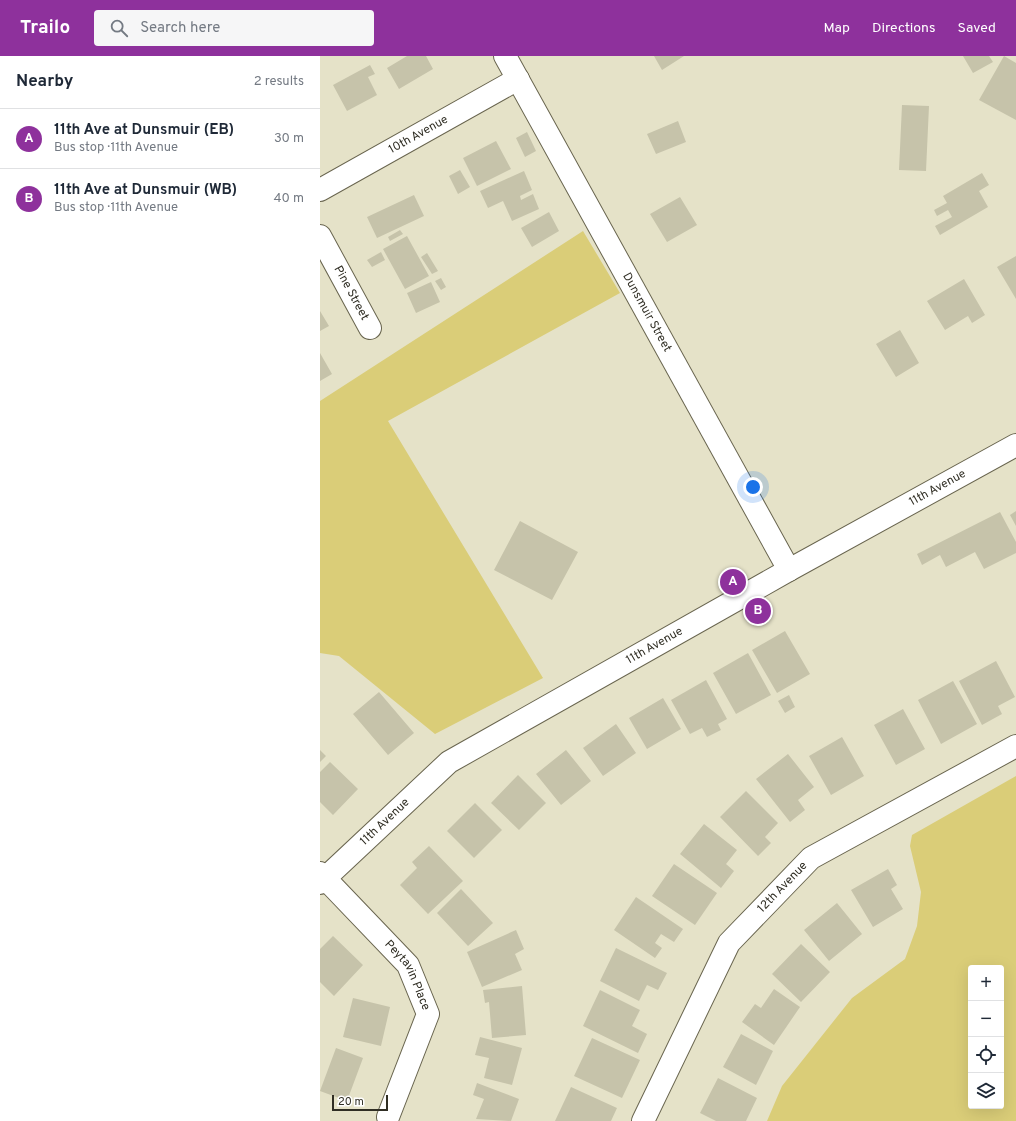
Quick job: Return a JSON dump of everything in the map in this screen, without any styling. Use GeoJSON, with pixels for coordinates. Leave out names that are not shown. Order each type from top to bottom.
{"type":"FeatureCollection","features":[{"type":"Feature","properties":{"kind":"street","name":"Dunsmuir Street"},"geometry":{"type":"LineString","coordinates":[[505,56],[789,570]]}},
{"type":"Feature","properties":{"kind":"street","name":"10th Avenue"},"geometry":{"type":"LineString","coordinates":[[320,190],[518,79]]}},
{"type":"Feature","properties":{"kind":"street","name":"Pine Street"},"geometry":{"type":"LineString","coordinates":[[320,236],[370,328]]}},
{"type":"Feature","properties":{"kind":"street","name":"11th Avenue"},"geometry":{"type":"LineString","coordinates":[[322,878],[449,762],[789,570],[1016,445]]}},
{"type":"Feature","properties":{"kind":"street","name":"12th Avenue"},"geometry":{"type":"LineString","coordinates":[[643,1121],[729,943],[811,858],[1016,746]]}},
{"type":"Feature","properties":{"kind":"street","name":"Peytavin Place"},"geometry":{"type":"LineString","coordinates":[[322,878],[408,965],[428,1014],[388,1117]]}},
{"type":"Feature","properties":{"kind":"shaded area"},"geometry":{"type":"Polygon","coordinates":[[[583,231],[620,293],[388,421],[543,678],[435,734],[339,656],[320,653],[320,401],[583,231]]]}},
{"type":"Feature","properties":{"kind":"shaded area"},"geometry":{"type":"Polygon","coordinates":[[[1016,776],[1016,1121],[767,1121],[782,1086],[852,998],[905,959],[917,926],[921,892],[910,846],[912,835],[1016,776]]]}},
{"type":"Feature","properties":{"kind":"building"},"geometry":{"type":"Polygon","coordinates":[[[407,56],[426,56],[433,69],[399,89],[387,68],[407,56]]]}},
{"type":"Feature","properties":{"kind":"building"},"geometry":{"type":"Polygon","coordinates":[[[654,56],[684,56],[662,70],[654,56]]]}},
{"type":"Feature","properties":{"kind":"building"},"geometry":{"type":"Polygon","coordinates":[[[963,56],[989,56],[993,62],[973,73],[963,56]]]}},
{"type":"Feature","properties":{"kind":"building"},"geometry":{"type":"Polygon","coordinates":[[[1004,56],[1016,63],[1016,120],[979,100],[1004,56]]]}},
{"type":"Feature","properties":{"kind":"building"},"geometry":{"type":"Polygon","coordinates":[[[370,65],[375,74],[368,77],[377,95],[347,111],[333,85],[370,65]]]}},
{"type":"Feature","properties":{"kind":"building"},"geometry":{"type":"Polygon","coordinates":[[[902,105],[929,106],[926,171],[899,170],[902,105]]]}},
{"type":"Feature","properties":{"kind":"building"},"geometry":{"type":"Polygon","coordinates":[[[678,121],[686,142],[656,154],[647,134],[678,121]]]}},
{"type":"Feature","properties":{"kind":"building"},"geometry":{"type":"Polygon","coordinates":[[[527,132],[536,151],[525,157],[516,138],[527,132]]]}},
{"type":"Feature","properties":{"kind":"building"},"geometry":{"type":"Polygon","coordinates":[[[496,141],[511,169],[477,186],[463,158],[496,141]]]}},
{"type":"Feature","properties":{"kind":"building"},"geometry":{"type":"Polygon","coordinates":[[[460,170],[470,187],[458,194],[449,176],[460,170]]]}},
{"type":"Feature","properties":{"kind":"building"},"geometry":{"type":"Polygon","coordinates":[[[524,171],[532,190],[520,196],[521,200],[533,194],[539,209],[512,221],[503,201],[488,208],[480,191],[524,171]]]}},
{"type":"Feature","properties":{"kind":"building"},"geometry":{"type":"Polygon","coordinates":[[[982,173],[989,185],[979,191],[988,207],[940,235],[935,226],[952,217],[948,210],[937,216],[934,210],[947,203],[943,196],[982,173]]]}},
{"type":"Feature","properties":{"kind":"building"},"geometry":{"type":"Polygon","coordinates":[[[414,195],[424,216],[377,238],[367,217],[414,195]]]}},
{"type":"Feature","properties":{"kind":"building"},"geometry":{"type":"Polygon","coordinates":[[[680,197],[697,225],[667,242],[650,214],[680,197]]]}},
{"type":"Feature","properties":{"kind":"building"},"geometry":{"type":"Polygon","coordinates":[[[549,212],[559,231],[532,247],[521,228],[549,212]]]}},
{"type":"Feature","properties":{"kind":"building"},"geometry":{"type":"Polygon","coordinates":[[[400,230],[403,234],[390,241],[388,237],[400,230]]]}},
{"type":"Feature","properties":{"kind":"building"},"geometry":{"type":"Polygon","coordinates":[[[407,236],[429,276],[405,289],[383,249],[407,236]]]}},
{"type":"Feature","properties":{"kind":"building"},"geometry":{"type":"Polygon","coordinates":[[[381,252],[385,260],[372,267],[367,260],[381,252]]]}},
{"type":"Feature","properties":{"kind":"building"},"geometry":{"type":"Polygon","coordinates":[[[427,253],[438,271],[432,274],[421,257],[427,253]]]}},
{"type":"Feature","properties":{"kind":"building"},"geometry":{"type":"Polygon","coordinates":[[[1016,256],[1016,299],[997,267],[1016,256]]]}},
{"type":"Feature","properties":{"kind":"building"},"geometry":{"type":"Polygon","coordinates":[[[441,278],[446,287],[441,290],[435,281],[441,278]]]}},
{"type":"Feature","properties":{"kind":"building"},"geometry":{"type":"Polygon","coordinates":[[[964,279],[985,315],[972,323],[968,316],[945,330],[927,301],[964,279]]]}},
{"type":"Feature","properties":{"kind":"building"},"geometry":{"type":"Polygon","coordinates":[[[431,282],[440,302],[416,313],[407,293],[431,282]]]}},
{"type":"Feature","properties":{"kind":"building"},"geometry":{"type":"Polygon","coordinates":[[[320,311],[329,326],[320,331],[320,311]]]}},
{"type":"Feature","properties":{"kind":"building"},"geometry":{"type":"Polygon","coordinates":[[[900,330],[919,363],[896,377],[876,344],[900,330]]]}},
{"type":"Feature","properties":{"kind":"building"},"geometry":{"type":"Polygon","coordinates":[[[320,353],[332,374],[320,381],[320,353]]]}},
{"type":"Feature","properties":{"kind":"building"},"geometry":{"type":"Polygon","coordinates":[[[1016,511],[1016,526],[1010,515],[1016,511]]]}},
{"type":"Feature","properties":{"kind":"building"},"geometry":{"type":"Polygon","coordinates":[[[1000,512],[1016,542],[1016,553],[984,569],[975,552],[946,567],[940,555],[922,565],[917,554],[1000,512]]]}},
{"type":"Feature","properties":{"kind":"building"},"geometry":{"type":"Polygon","coordinates":[[[520,521],[578,552],[552,600],[494,570],[520,521]]]}},
{"type":"Feature","properties":{"kind":"building"},"geometry":{"type":"Polygon","coordinates":[[[785,631],[810,674],[777,693],[752,650],[785,631]]]}},
{"type":"Feature","properties":{"kind":"building"},"geometry":{"type":"Polygon","coordinates":[[[748,653],[771,695],[736,714],[713,673],[748,653]]]}},
{"type":"Feature","properties":{"kind":"building"},"geometry":{"type":"Polygon","coordinates":[[[996,661],[1015,697],[998,706],[1002,714],[982,725],[959,681],[996,661]]]}},
{"type":"Feature","properties":{"kind":"building"},"geometry":{"type":"Polygon","coordinates":[[[706,680],[727,719],[718,724],[721,730],[707,737],[702,728],[690,734],[671,700],[706,680]]]}},
{"type":"Feature","properties":{"kind":"building"},"geometry":{"type":"Polygon","coordinates":[[[953,681],[977,724],[941,744],[918,700],[953,681]]]}},
{"type":"Feature","properties":{"kind":"building"},"geometry":{"type":"Polygon","coordinates":[[[379,692],[414,733],[388,755],[353,714],[379,692]]]}},
{"type":"Feature","properties":{"kind":"building"},"geometry":{"type":"Polygon","coordinates":[[[789,695],[795,707],[785,713],[778,701],[789,695]]]}},
{"type":"Feature","properties":{"kind":"building"},"geometry":{"type":"Polygon","coordinates":[[[663,698],[681,729],[647,749],[629,718],[663,698]]]}},
{"type":"Feature","properties":{"kind":"building"},"geometry":{"type":"Polygon","coordinates":[[[903,709],[925,749],[896,765],[874,725],[903,709]]]}},
{"type":"Feature","properties":{"kind":"building"},"geometry":{"type":"Polygon","coordinates":[[[616,724],[636,753],[603,776],[583,748],[616,724]]]}},
{"type":"Feature","properties":{"kind":"building"},"geometry":{"type":"Polygon","coordinates":[[[842,737],[864,776],[831,795],[809,756],[842,737]]]}},
{"type":"Feature","properties":{"kind":"building"},"geometry":{"type":"Polygon","coordinates":[[[320,750],[326,756],[320,762],[320,750]]]}},
{"type":"Feature","properties":{"kind":"building"},"geometry":{"type":"Polygon","coordinates":[[[566,750],[591,781],[561,805],[536,774],[566,750]]]}},
{"type":"Feature","properties":{"kind":"building"},"geometry":{"type":"Polygon","coordinates":[[[788,754],[814,787],[798,800],[805,810],[790,822],[756,779],[788,754]]]}},
{"type":"Feature","properties":{"kind":"building"},"geometry":{"type":"Polygon","coordinates":[[[330,762],[358,789],[333,815],[320,802],[320,772],[330,762]]]}},
{"type":"Feature","properties":{"kind":"building"},"geometry":{"type":"Polygon","coordinates":[[[518,775],[546,803],[519,830],[491,803],[518,775]]]}},
{"type":"Feature","properties":{"kind":"building"},"geometry":{"type":"Polygon","coordinates":[[[746,791],[778,823],[765,837],[771,843],[758,856],[720,817],[746,791]]]}},
{"type":"Feature","properties":{"kind":"building"},"geometry":{"type":"Polygon","coordinates":[[[475,803],[502,830],[474,858],[447,831],[475,803]]]}},
{"type":"Feature","properties":{"kind":"building"},"geometry":{"type":"Polygon","coordinates":[[[704,824],[737,850],[726,864],[734,871],[721,888],[680,854],[704,824]]]}},
{"type":"Feature","properties":{"kind":"building"},"geometry":{"type":"Polygon","coordinates":[[[429,846],[463,881],[428,914],[400,885],[417,868],[412,862],[429,846]]]}},
{"type":"Feature","properties":{"kind":"building"},"geometry":{"type":"Polygon","coordinates":[[[674,864],[717,893],[695,925],[652,896],[674,864]]]}},
{"type":"Feature","properties":{"kind":"building"},"geometry":{"type":"Polygon","coordinates":[[[888,869],[897,885],[891,889],[903,909],[873,927],[851,890],[888,869]]]}},
{"type":"Feature","properties":{"kind":"building"},"geometry":{"type":"Polygon","coordinates":[[[461,889],[493,923],[468,946],[437,913],[461,889]]]}},
{"type":"Feature","properties":{"kind":"building"},"geometry":{"type":"Polygon","coordinates":[[[636,897],[683,929],[674,942],[661,934],[655,943],[662,948],[655,958],[614,930],[636,897]]]}},
{"type":"Feature","properties":{"kind":"building"},"geometry":{"type":"Polygon","coordinates":[[[837,903],[862,934],[829,961],[804,930],[837,903]]]}},
{"type":"Feature","properties":{"kind":"building"},"geometry":{"type":"Polygon","coordinates":[[[516,930],[524,949],[515,954],[522,970],[482,987],[467,952],[516,930]]]}},
{"type":"Feature","properties":{"kind":"building"},"geometry":{"type":"Polygon","coordinates":[[[333,936],[363,965],[334,996],[320,982],[320,949],[333,936]]]}},
{"type":"Feature","properties":{"kind":"building"},"geometry":{"type":"Polygon","coordinates":[[[801,944],[830,972],[801,1002],[772,974],[801,944]]]}},
{"type":"Feature","properties":{"kind":"building"},"geometry":{"type":"Polygon","coordinates":[[[616,948],[667,973],[658,990],[647,985],[639,1001],[600,981],[616,948]]]}},
{"type":"Feature","properties":{"kind":"building"},"geometry":{"type":"Polygon","coordinates":[[[522,986],[526,1035],[492,1038],[489,1002],[485,1003],[483,990],[522,986]]]}},
{"type":"Feature","properties":{"kind":"building"},"geometry":{"type":"Polygon","coordinates":[[[774,989],[800,1007],[774,1045],[742,1022],[755,1004],[761,1008],[774,989]]]}},
{"type":"Feature","properties":{"kind":"building"},"geometry":{"type":"Polygon","coordinates":[[[600,990],[640,1010],[632,1026],[647,1034],[638,1053],[583,1026],[600,990]]]}},
{"type":"Feature","properties":{"kind":"building"},"geometry":{"type":"Polygon","coordinates":[[[353,998],[390,1007],[381,1046],[343,1037],[353,998]]]}},
{"type":"Feature","properties":{"kind":"building"},"geometry":{"type":"Polygon","coordinates":[[[741,1034],[773,1051],[756,1085],[723,1067],[741,1034]]]}},
{"type":"Feature","properties":{"kind":"building"},"geometry":{"type":"Polygon","coordinates":[[[480,1037],[522,1048],[512,1085],[484,1078],[489,1058],[475,1055],[480,1037]]]}},
{"type":"Feature","properties":{"kind":"building"},"geometry":{"type":"Polygon","coordinates":[[[592,1038],[640,1060],[622,1098],[574,1076],[592,1038]]]}},
{"type":"Feature","properties":{"kind":"building"},"geometry":{"type":"Polygon","coordinates":[[[336,1048],[363,1058],[347,1101],[320,1091],[336,1048]]]}},
{"type":"Feature","properties":{"kind":"building"},"geometry":{"type":"Polygon","coordinates":[[[718,1078],[757,1098],[746,1121],[716,1121],[700,1113],[718,1078]]]}},
{"type":"Feature","properties":{"kind":"building"},"geometry":{"type":"Polygon","coordinates":[[[477,1083],[519,1099],[511,1121],[476,1119],[484,1099],[473,1095],[477,1083]]]}},
{"type":"Feature","properties":{"kind":"building"},"geometry":{"type":"Polygon","coordinates":[[[571,1087],[617,1108],[611,1121],[555,1121],[571,1087]]]}},
{"type":"Feature","properties":{"kind":"place","name":"11th Ave at Dunsmuir (EB)"},"geometry":{"type":"Point","coordinates":[733,582]}},
{"type":"Feature","properties":{"kind":"place","name":"11th Ave at Dunsmuir (WB)"},"geometry":{"type":"Point","coordinates":[758,611]}}]}
